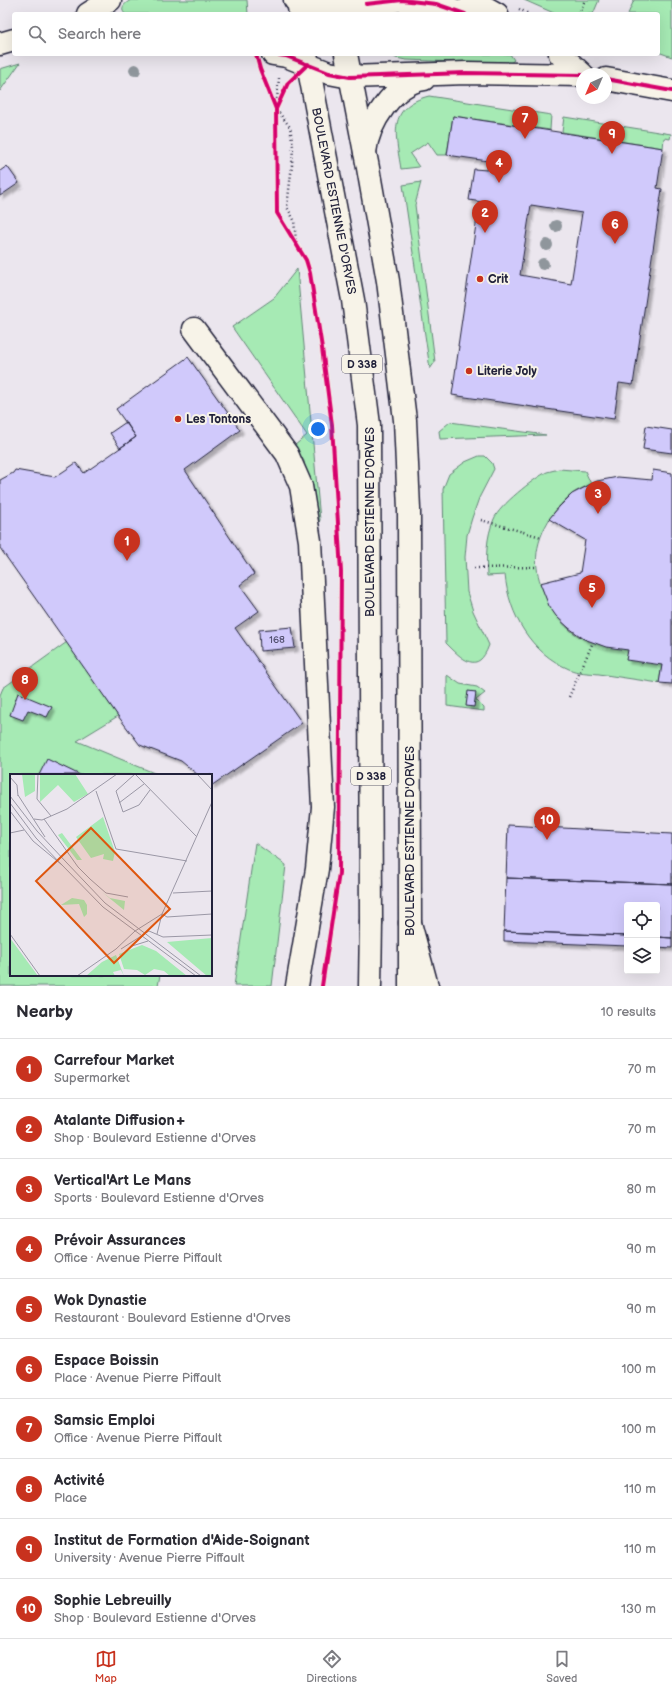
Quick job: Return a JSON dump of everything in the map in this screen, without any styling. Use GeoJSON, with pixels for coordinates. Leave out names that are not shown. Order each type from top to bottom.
{"type":"FeatureCollection","features":[{"type":"Feature","properties":{"kind":"main road"},"geometry":{"type":"LineString","coordinates":[[77,0],[83,12]]}},
{"type":"Feature","properties":{"kind":"main road"},"geometry":{"type":"LineString","coordinates":[[91,12],[110,0]]}},
{"type":"Feature","properties":{"kind":"main road"},"geometry":{"type":"LineString","coordinates":[[302,5],[336,9],[402,0],[436,4],[459,12]]}},
{"type":"Feature","properties":{"kind":"main road"},"geometry":{"type":"LineString","coordinates":[[472,0],[493,12]]}},
{"type":"Feature","properties":{"kind":"main road"},"geometry":{"type":"LineString","coordinates":[[0,44],[12,41]]}},
{"type":"Feature","properties":{"kind":"main road"},"geometry":{"type":"LineString","coordinates":[[277,63],[286,56],[308,57],[328,73],[350,77],[466,73],[576,75]]}},
{"type":"Feature","properties":{"kind":"main road","name":"BOULEVARD ESTIENNE D'ORVES"},"geometry":{"type":"LineString","coordinates":[[343,56],[350,77]]}},
{"type":"Feature","properties":{"kind":"main road","name":"BOULEVARD ESTIENNE D'ORVES"},"geometry":{"type":"LineString","coordinates":[[346,56],[388,281],[405,420],[409,509],[410,986]]}},
{"type":"Feature","properties":{"kind":"main road"},"geometry":{"type":"LineString","coordinates":[[562,56],[576,69]]}},
{"type":"Feature","properties":{"kind":"main road","name":"BOULEVARD ESTIENNE D'ORVES"},"geometry":{"type":"LineString","coordinates":[[308,57],[353,300],[369,425],[371,922],[369,980]]}},
{"type":"Feature","properties":{"kind":"main road"},"geometry":{"type":"LineString","coordinates":[[365,152],[366,140],[370,129],[382,110],[402,88],[417,80],[466,73]]}},
{"type":"Feature","properties":{"kind":"main road"},"geometry":{"type":"LineString","coordinates":[[612,80],[672,91]]}},
{"type":"Feature","properties":{"kind":"main road"},"geometry":{"type":"LineString","coordinates":[[194,329],[287,454],[301,486],[305,506],[310,541],[323,807],[317,869],[297,986]]}},
{"type":"Feature","properties":{"kind":"main road"},"geometry":{"type":"LineString","coordinates":[[410,923],[427,986]]}},
{"type":"Feature","properties":{"kind":"path"},"geometry":{"type":"LineString","coordinates":[[580,12],[585,0]]}},
{"type":"Feature","properties":{"kind":"path"},"geometry":{"type":"LineString","coordinates":[[276,117],[278,80],[277,63]]}},
{"type":"Feature","properties":{"kind":"path"},"geometry":{"type":"LineString","coordinates":[[272,96],[276,109],[290,127],[291,133],[293,146],[292,165],[287,208],[294,220],[296,242]]}},
{"type":"Feature","properties":{"kind":"path"},"geometry":{"type":"LineString","coordinates":[[276,109],[282,96]]}},
{"type":"Feature","properties":{"kind":"path"},"geometry":{"type":"LineString","coordinates":[[288,232],[299,248]]}},
{"type":"Feature","properties":{"kind":"path"},"geometry":{"type":"LineString","coordinates":[[481,520],[541,537]]}},
{"type":"Feature","properties":{"kind":"path"},"geometry":{"type":"LineString","coordinates":[[474,568],[536,567]]}},
{"type":"Feature","properties":{"kind":"path"},"geometry":{"type":"LineString","coordinates":[[569,697],[593,642]]}},
{"type":"Feature","properties":{"kind":"green space"},"geometry":{"type":"Polygon","coordinates":[[[131,0],[247,0],[248,12],[123,12],[123,7],[131,0]]]}},
{"type":"Feature","properties":{"kind":"green space"},"geometry":{"type":"Polygon","coordinates":[[[524,0],[599,0],[594,12],[551,12],[524,0]]]}},
{"type":"Feature","properties":{"kind":"green space"},"geometry":{"type":"Polygon","coordinates":[[[634,0],[672,0],[672,57],[660,53],[660,12],[629,12],[634,0]]]}},
{"type":"Feature","properties":{"kind":"green space"},"geometry":{"type":"Polygon","coordinates":[[[393,56],[511,56],[514,60],[509,64],[406,60],[393,56]]]}},
{"type":"Feature","properties":{"kind":"green space"},"geometry":{"type":"Polygon","coordinates":[[[20,63],[0,91],[0,69],[20,63]]]}},
{"type":"Feature","properties":{"kind":"green space"},"geometry":{"type":"Polygon","coordinates":[[[429,96],[551,115],[550,130],[453,116],[447,155],[437,155],[428,142],[410,154],[419,167],[401,169],[396,134],[400,115],[406,107],[415,101],[429,96]]]}},
{"type":"Feature","properties":{"kind":"green space"},"geometry":{"type":"Polygon","coordinates":[[[564,117],[671,134],[670,139],[664,138],[663,148],[562,132],[564,117]]]}},
{"type":"Feature","properties":{"kind":"green space"},"geometry":{"type":"Polygon","coordinates":[[[421,182],[415,205],[435,362],[430,369],[403,185],[421,182]]]}},
{"type":"Feature","properties":{"kind":"green space"},"geometry":{"type":"Polygon","coordinates":[[[297,269],[320,520],[318,524],[309,501],[304,461],[294,446],[307,435],[232,327],[274,298],[297,269]]]}},
{"type":"Feature","properties":{"kind":"green space"},"geometry":{"type":"Polygon","coordinates":[[[450,422],[546,435],[440,439],[439,431],[450,422]]]}},
{"type":"Feature","properties":{"kind":"green space"},"geometry":{"type":"Polygon","coordinates":[[[479,456],[485,456],[492,463],[494,469],[479,498],[472,518],[467,535],[465,557],[467,592],[473,611],[489,645],[485,654],[480,660],[469,662],[446,643],[443,489],[449,474],[465,462],[479,456]]]}},
{"type":"Feature","properties":{"kind":"green space"},"geometry":{"type":"Polygon","coordinates":[[[559,469],[585,471],[591,484],[574,493],[564,501],[551,517],[541,537],[536,558],[537,568],[540,583],[549,603],[561,621],[578,636],[595,643],[628,650],[662,665],[659,683],[583,673],[569,669],[556,662],[533,643],[524,631],[511,604],[505,575],[487,576],[488,540],[491,526],[497,513],[518,493],[541,475],[559,469]]]}},
{"type":"Feature","properties":{"kind":"green space"},"geometry":{"type":"Polygon","coordinates":[[[67,642],[118,716],[77,741],[157,774],[10,774],[10,976],[160,976],[158,986],[0,986],[0,695],[3,688],[67,642]]]}},
{"type":"Feature","properties":{"kind":"green space"},"geometry":{"type":"Polygon","coordinates":[[[447,675],[460,684],[477,687],[485,693],[476,700],[484,708],[484,711],[447,706],[447,675]]]}},
{"type":"Feature","properties":{"kind":"green space"},"geometry":{"type":"Polygon","coordinates":[[[255,843],[286,865],[272,986],[234,986],[255,843]]]}},
{"type":"Feature","properties":{"kind":"building"},"geometry":{"type":"Polygon","coordinates":[[[453,116],[663,148],[657,188],[662,189],[633,385],[619,383],[614,419],[452,395],[478,211],[481,211],[482,202],[469,200],[474,169],[487,170],[488,161],[447,155],[453,116]],[[531,205],[520,275],[571,284],[582,213],[531,205]]]}},
{"type":"Feature","properties":{"kind":"building"},"geometry":{"type":"Polygon","coordinates":[[[7,166],[19,183],[0,196],[0,171],[7,166]]]}},
{"type":"Feature","properties":{"kind":"building"},"geometry":{"type":"Polygon","coordinates":[[[188,357],[240,430],[185,470],[254,574],[240,585],[259,611],[235,628],[302,723],[212,785],[212,774],[197,774],[181,761],[140,745],[0,548],[0,480],[13,473],[15,470],[55,477],[76,463],[84,473],[136,437],[116,409],[188,357]]]}},
{"type":"Feature","properties":{"kind":"building"},"geometry":{"type":"Polygon","coordinates":[[[126,422],[136,437],[120,448],[110,433],[126,422]]]}},
{"type":"Feature","properties":{"kind":"building"},"geometry":{"type":"Polygon","coordinates":[[[646,426],[672,430],[672,453],[643,449],[646,426]]]}},
{"type":"Feature","properties":{"kind":"building"},"geometry":{"type":"Polygon","coordinates":[[[653,470],[672,473],[672,684],[659,683],[662,665],[626,660],[628,650],[606,647],[584,639],[569,628],[556,616],[549,606],[540,583],[580,573],[585,540],[549,519],[572,494],[597,481],[618,477],[652,480],[653,470]]]}},
{"type":"Feature","properties":{"kind":"building"},"geometry":{"type":"Polygon","coordinates":[[[292,627],[295,648],[260,651],[259,630],[292,627]]]}},
{"type":"Feature","properties":{"kind":"building"},"geometry":{"type":"Polygon","coordinates":[[[468,691],[476,692],[474,707],[466,706],[468,691]]]}},
{"type":"Feature","properties":{"kind":"building"},"geometry":{"type":"Polygon","coordinates":[[[18,693],[52,707],[47,717],[28,710],[23,720],[10,715],[18,693]]]}},
{"type":"Feature","properties":{"kind":"building"},"geometry":{"type":"Polygon","coordinates":[[[47,759],[78,774],[40,774],[47,759]]]}},
{"type":"Feature","properties":{"kind":"building"},"geometry":{"type":"Polygon","coordinates":[[[508,825],[672,834],[672,884],[506,878],[508,825]]]}},
{"type":"Feature","properties":{"kind":"building"},"geometry":{"type":"Polygon","coordinates":[[[506,878],[672,884],[672,938],[660,937],[660,902],[624,902],[624,936],[504,931],[506,878]]]}},
{"type":"Feature","properties":{"kind":"building"},"geometry":{"type":"Polygon","coordinates":[[[504,931],[624,936],[624,946],[504,941],[504,931]]]}},
{"type":"Feature","properties":{"kind":"building"},"geometry":{"type":"Polygon","coordinates":[[[660,937],[672,938],[672,948],[660,947],[660,937]]]}},
{"type":"Feature","properties":{"kind":"cycle path"},"geometry":{"type":"LineString","coordinates":[[366,4],[402,0],[436,4],[459,12]]}},
{"type":"Feature","properties":{"kind":"cycle path"},"geometry":{"type":"LineString","coordinates":[[257,56],[260,69],[276,109],[277,213],[306,260],[310,273],[332,425],[341,572],[339,873],[322,986]]}},
{"type":"Feature","properties":{"kind":"cycle path"},"geometry":{"type":"LineString","coordinates":[[286,56],[329,73],[350,77],[466,73],[576,75]]}},
{"type":"Feature","properties":{"kind":"cycle path"},"geometry":{"type":"LineString","coordinates":[[276,109],[288,83],[308,64]]}},
{"type":"Feature","properties":{"kind":"cycle path"},"geometry":{"type":"LineString","coordinates":[[612,80],[672,91]]}},
{"type":"Feature","properties":{"kind":"place","name":"Samsic Emploi"},"geometry":{"type":"Point","coordinates":[525,139]}},
{"type":"Feature","properties":{"kind":"place","name":"Institut de Formation d'Aide-Soignant"},"geometry":{"type":"Point","coordinates":[612,154]}},
{"type":"Feature","properties":{"kind":"place","name":"Prévoir Assurances"},"geometry":{"type":"Point","coordinates":[499,183]}},
{"type":"Feature","properties":{"kind":"place","name":"Atalante Diffusion+"},"geometry":{"type":"Point","coordinates":[485,233]}},
{"type":"Feature","properties":{"kind":"place","name":"Espace Boissin"},"geometry":{"type":"Point","coordinates":[615,244]}},
{"type":"Feature","properties":{"kind":"place","name":"Crit"},"geometry":{"type":"Point","coordinates":[480,279]}},
{"type":"Feature","properties":{"kind":"place","name":"Literie Joly"},"geometry":{"type":"Point","coordinates":[469,371]}},
{"type":"Feature","properties":{"kind":"place","name":"Les Tontons"},"geometry":{"type":"Point","coordinates":[178,419]}},
{"type":"Feature","properties":{"kind":"place","name":"Vertical'Art Le Mans"},"geometry":{"type":"Point","coordinates":[598,514]}},
{"type":"Feature","properties":{"kind":"place","name":"Carrefour Market"},"geometry":{"type":"Point","coordinates":[127,561]}},
{"type":"Feature","properties":{"kind":"place","name":"Wok Dynastie"},"geometry":{"type":"Point","coordinates":[592,608]}},
{"type":"Feature","properties":{"kind":"place","name":"Activité"},"geometry":{"type":"Point","coordinates":[25,700]}},
{"type":"Feature","properties":{"kind":"place","name":"Sophie Lebreuilly"},"geometry":{"type":"Point","coordinates":[547,840]}}]}
